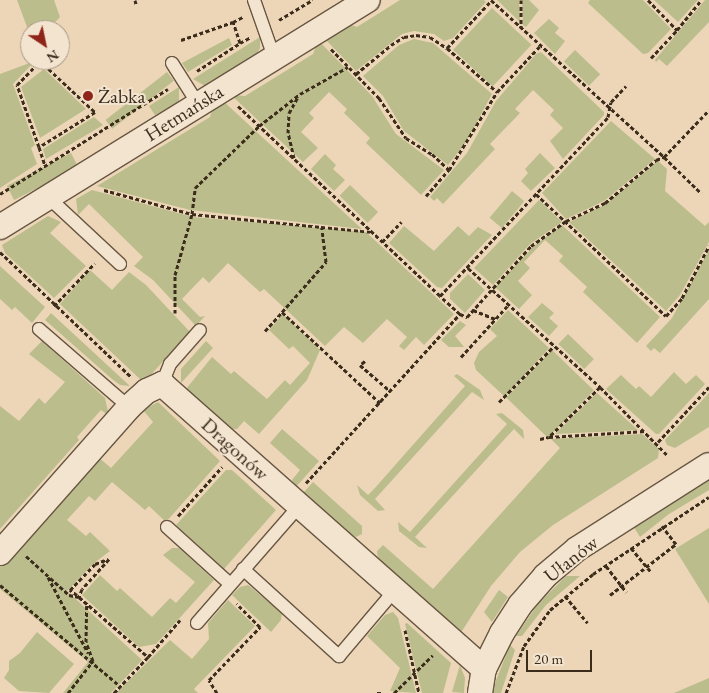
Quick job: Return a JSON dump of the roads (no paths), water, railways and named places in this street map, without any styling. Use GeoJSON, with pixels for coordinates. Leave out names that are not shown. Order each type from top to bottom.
{"type":"FeatureCollection","features":[{"type":"Feature","properties":{"kind":"street","name":"Hetmańska"},"geometry":{"type":"LineString","coordinates":[[0,227],[368,0]]}},
{"type":"Feature","properties":{"kind":"street"},"geometry":{"type":"LineString","coordinates":[[5,547],[129,407],[147,391],[162,384]]}},
{"type":"Feature","properties":{"kind":"street","name":"Dragonów"},"geometry":{"type":"LineString","coordinates":[[162,384],[301,497],[395,590],[484,669]]}},
{"type":"Feature","properties":{"kind":"street","name":"Ułanów"},"geometry":{"type":"LineString","coordinates":[[480,693],[484,669],[520,605],[545,576],[577,550],[709,465]]}},
{"type":"Feature","properties":{"kind":"lane"},"geometry":{"type":"LineString","coordinates":[[250,5],[274,57]]}},
{"type":"Feature","properties":{"kind":"lane"},"geometry":{"type":"LineString","coordinates":[[172,63],[198,104]]}},
{"type":"Feature","properties":{"kind":"lane"},"geometry":{"type":"LineString","coordinates":[[49,198],[120,264]]}},
{"type":"Feature","properties":{"kind":"lane"},"geometry":{"type":"LineString","coordinates":[[39,329],[129,407]]}},
{"type":"Feature","properties":{"kind":"lane"},"geometry":{"type":"LineString","coordinates":[[162,384],[170,364],[200,330]]}},
{"type":"Feature","properties":{"kind":"lane"},"geometry":{"type":"LineString","coordinates":[[197,623],[301,497]]}},
{"type":"Feature","properties":{"kind":"lane"},"geometry":{"type":"LineString","coordinates":[[167,527],[227,588]]}},
{"type":"Feature","properties":{"kind":"lane"},"geometry":{"type":"LineString","coordinates":[[243,569],[339,656],[395,590]]}},
{"type":"Feature","properties":{"kind":"place","name":"Żabka"},"geometry":{"type":"Point","coordinates":[88,96]}}]}
